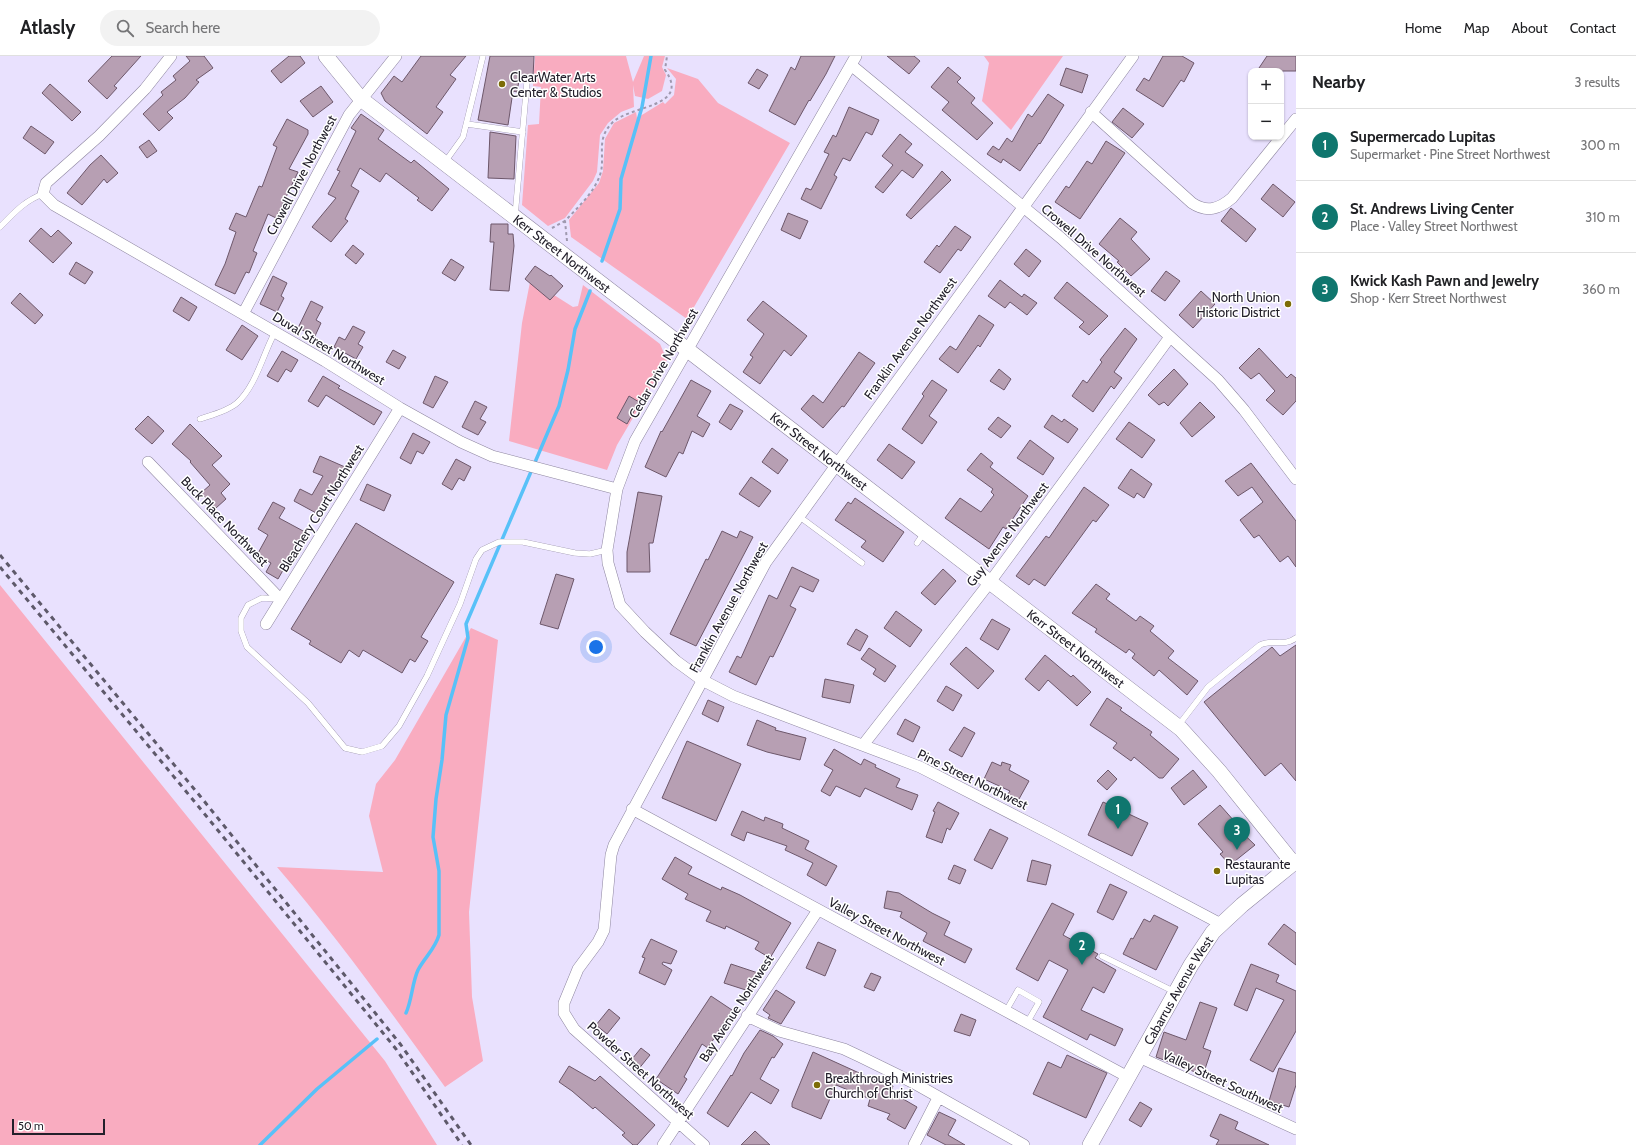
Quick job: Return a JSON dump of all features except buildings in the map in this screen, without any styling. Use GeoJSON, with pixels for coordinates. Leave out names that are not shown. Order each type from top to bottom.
{"type":"FeatureCollection","features":[{"type":"Feature","properties":{"kind":"street"},"geometry":{"type":"LineString","coordinates":[[43,194],[46,182],[99,136],[145,90],[171,56]]}},
{"type":"Feature","properties":{"kind":"street","name":"Kerr Street Northwest"},"geometry":{"type":"LineString","coordinates":[[326,56],[361,99],[688,349],[836,465],[921,538],[990,582],[1178,726],[1193,740],[1220,771],[1295,864]]}},
{"type":"Feature","properties":{"kind":"street","name":"Crowell Drive Northwest"},"geometry":{"type":"LineString","coordinates":[[243,314],[349,115],[396,56]]}},
{"type":"Feature","properties":{"kind":"street","name":"Franklin Avenue Northwest"},"geometry":{"type":"LineString","coordinates":[[564,1013],[564,1004],[578,969],[598,942],[604,930],[611,855],[632,809],[766,562],[1022,206],[1133,56]]}},
{"type":"Feature","properties":{"kind":"street","name":"Crowell Drive Northwest"},"geometry":{"type":"LineString","coordinates":[[854,60],[1061,238],[1218,380],[1244,410],[1296,479]]}},
{"type":"Feature","properties":{"kind":"street","name":"Cedar Drive Northwest"},"geometry":{"type":"LineString","coordinates":[[702,680],[676,661],[645,632],[620,605],[608,563],[607,550],[617,489],[635,440],[854,60]]}},
{"type":"Feature","properties":{"kind":"street"},"geometry":{"type":"LineString","coordinates":[[1092,112],[1192,203],[1198,207],[1211,210],[1225,204],[1232,198],[1296,119]]}},
{"type":"Feature","properties":{"kind":"street","name":"Duval Street Northwest"},"geometry":{"type":"LineString","coordinates":[[43,194],[54,205],[275,332],[400,408],[461,442],[492,456],[617,489]]}},
{"type":"Feature","properties":{"kind":"street","name":"Guy Avenue Northwest"},"geometry":{"type":"LineString","coordinates":[[863,745],[990,582],[1170,337]]}},
{"type":"Feature","properties":{"kind":"street","name":"Bleachery Court Northwest"},"geometry":{"type":"LineString","coordinates":[[266,624],[400,408]]}},
{"type":"Feature","properties":{"kind":"street","name":"Buck Place Northwest"},"geometry":{"type":"LineString","coordinates":[[148,462],[281,600]]}},
{"type":"Feature","properties":{"kind":"street","name":"Pine Street Northwest"},"geometry":{"type":"LineString","coordinates":[[702,680],[733,696],[920,767],[1221,924]]}},
{"type":"Feature","properties":{"kind":"street","name":"Valley Street Northwest"},"geometry":{"type":"LineString","coordinates":[[632,809],[1128,1077]]}},
{"type":"Feature","properties":{"kind":"street","name":"Cabarrus Avenue West"},"geometry":{"type":"LineString","coordinates":[[1090,1145],[1191,965],[1221,924],[1295,864]]}},
{"type":"Feature","properties":{"kind":"street","name":"Bay Avenue Northwest"},"geometry":{"type":"LineString","coordinates":[[663,1145],[818,910]]}},
{"type":"Feature","properties":{"kind":"street","name":"Powder Street Northwest"},"geometry":{"type":"LineString","coordinates":[[564,1013],[574,1029],[704,1145]]}},
{"type":"Feature","properties":{"kind":"street"},"geometry":{"type":"LineString","coordinates":[[748,1016],[778,1031],[844,1049],[906,1079],[1024,1145]]}},
{"type":"Feature","properties":{"kind":"street","name":"Valley Street Southwest"},"geometry":{"type":"LineString","coordinates":[[1139,1057],[1296,1129]]}},
{"type":"Feature","properties":{"kind":"street"},"geometry":{"type":"LineString","coordinates":[[914,1145],[938,1098]]}},
{"type":"Feature","properties":{"kind":"lane"},"geometry":{"type":"LineString","coordinates":[[444,163],[463,137],[483,56]]}},
{"type":"Feature","properties":{"kind":"lane"},"geometry":{"type":"LineString","coordinates":[[515,216],[527,82]]}},
{"type":"Feature","properties":{"kind":"lane"},"geometry":{"type":"LineString","coordinates":[[467,124],[522,132]]}},
{"type":"Feature","properties":{"kind":"lane"},"geometry":{"type":"LineString","coordinates":[[0,227],[29,199],[43,194]]}},
{"type":"Feature","properties":{"kind":"lane"},"geometry":{"type":"LineString","coordinates":[[200,419],[223,410],[237,403],[241,399],[254,378],[275,332]]}},
{"type":"Feature","properties":{"kind":"lane"},"geometry":{"type":"LineString","coordinates":[[804,520],[862,563]]}},
{"type":"Feature","properties":{"kind":"lane"},"geometry":{"type":"LineString","coordinates":[[281,600],[262,598],[248,605],[240,618],[240,630],[247,647],[308,703],[345,748],[362,752],[382,746],[399,726],[427,676],[460,604],[476,559],[482,550],[498,542],[523,542],[574,553],[590,554],[607,550]]}},
{"type":"Feature","properties":{"kind":"lane"},"geometry":{"type":"LineString","coordinates":[[1178,726],[1208,688],[1260,645],[1267,642],[1284,644],[1296,638]]}},
{"type":"Feature","properties":{"kind":"lane"},"geometry":{"type":"LineString","coordinates":[[1102,956],[1175,992]]}},
{"type":"Feature","properties":{"kind":"lane"},"geometry":{"type":"LineString","coordinates":[[1006,1011],[1018,990],[1039,1002],[1027,1023]]}},
{"type":"Feature","properties":{"kind":"path"},"geometry":{"type":"LineString","coordinates":[[545,231],[565,222],[597,182],[600,173],[601,145],[607,129],[619,117],[633,111],[650,107],[667,98],[671,91],[670,78],[664,66],[667,56]]}},
{"type":"Feature","properties":{"kind":"path"},"geometry":{"type":"LineString","coordinates":[[565,222],[568,248]]}},
{"type":"Feature","properties":{"kind":"shaded area"},"geometry":{"type":"Polygon","coordinates":[[[535,56],[626,56],[633,82],[644,56],[665,56],[662,67],[666,75],[662,91],[648,99],[635,96],[633,85],[634,107],[621,112],[608,123],[600,135],[597,172],[593,181],[565,218],[548,226],[522,205],[528,125],[539,124],[541,87],[533,86],[535,56]]]}},
{"type":"Feature","properties":{"kind":"shaded area"},"geometry":{"type":"Polygon","coordinates":[[[984,56],[1063,56],[1011,130],[982,101],[989,63],[984,56]]]}},
{"type":"Feature","properties":{"kind":"shaded area"},"geometry":{"type":"Polygon","coordinates":[[[667,68],[698,79],[718,103],[790,143],[687,319],[571,237],[569,220],[599,183],[603,171],[605,139],[614,123],[636,112],[637,118],[663,102],[665,104],[674,95],[676,79],[667,68]]]}},
{"type":"Feature","properties":{"kind":"shaded area"},"geometry":{"type":"Polygon","coordinates":[[[530,282],[550,300],[554,295],[573,307],[578,306],[583,285],[660,344],[667,360],[617,445],[607,470],[509,441],[522,323],[530,282]]]}},
{"type":"Feature","properties":{"kind":"shaded area"},"geometry":{"type":"Polygon","coordinates":[[[0,585],[385,1061],[437,1145],[0,1145],[0,585]]]}},
{"type":"Feature","properties":{"kind":"shaded area"},"geometry":{"type":"Polygon","coordinates":[[[471,628],[498,640],[469,912],[472,997],[483,1061],[445,1087],[342,948],[277,867],[383,872],[369,816],[376,784],[395,760],[471,628]]]}},
{"type":"Feature","properties":{"kind":"waterway"},"geometry":{"type":"LineString","coordinates":[[602,261],[620,209],[621,179],[642,107],[651,56]]}},
{"type":"Feature","properties":{"kind":"waterway"},"geometry":{"type":"LineString","coordinates":[[406,1013],[418,970],[435,945],[439,935],[439,871],[433,837],[436,799],[442,760],[446,715],[468,638],[466,624],[559,406],[568,370],[575,329],[590,291]]}},
{"type":"Feature","properties":{"kind":"waterway"},"geometry":{"type":"LineString","coordinates":[[260,1145],[317,1089],[377,1039]]}},
{"type":"Feature","properties":{"kind":"railway"},"geometry":{"type":"LineString","coordinates":[[0,555],[200,796],[401,1045],[471,1145]]}},
{"type":"Feature","properties":{"kind":"railway"},"geometry":{"type":"LineString","coordinates":[[0,567],[194,801],[396,1049],[462,1145]]}},
{"type":"Feature","properties":{"kind":"place","name":"ClearWater Arts Center & Studios"},"geometry":{"type":"Point","coordinates":[502,84]}},
{"type":"Feature","properties":{"kind":"place","name":"North Union Historic District"},"geometry":{"type":"Point","coordinates":[1288,304]}},
{"type":"Feature","properties":{"kind":"place","name":"Supermercado Lupitas"},"geometry":{"type":"Point","coordinates":[1118,829]}},
{"type":"Feature","properties":{"kind":"place","name":"Kwick Kash Pawn and Jewelry"},"geometry":{"type":"Point","coordinates":[1237,850]}},
{"type":"Feature","properties":{"kind":"place","name":"Restaurante Lupitas"},"geometry":{"type":"Point","coordinates":[1217,871]}},
{"type":"Feature","properties":{"kind":"place","name":"St. Andrews Living Center"},"geometry":{"type":"Point","coordinates":[1082,965]}},
{"type":"Feature","properties":{"kind":"place","name":"Breakthrough Ministries Church of Christ"},"geometry":{"type":"Point","coordinates":[817,1085]}}]}
